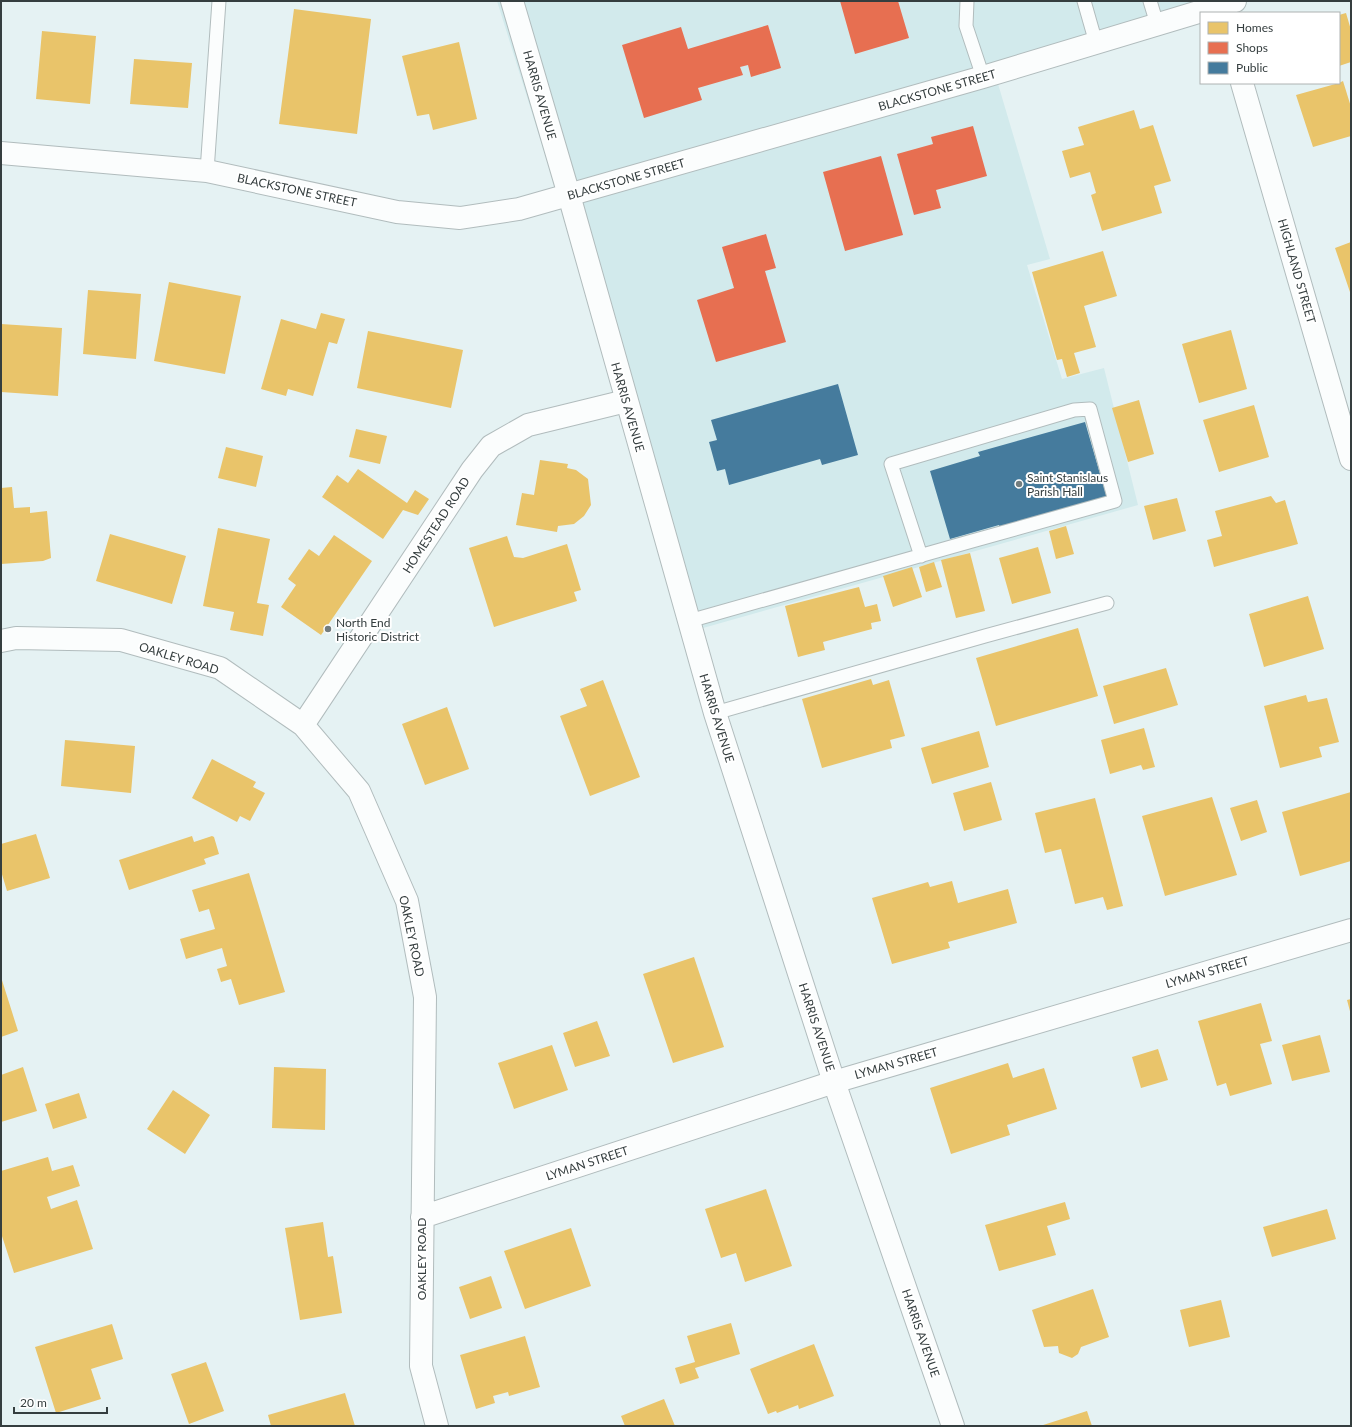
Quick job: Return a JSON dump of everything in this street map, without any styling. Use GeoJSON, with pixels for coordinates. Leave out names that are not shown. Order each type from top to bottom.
{"type":"FeatureCollection","features":[{"type":"Feature","properties":{"kind":"street","name":"HARRIS AVENUE"},"geometry":{"type":"LineString","coordinates":[[512,1],[569,195],[715,713],[834,1082],[953,1426]]}},
{"type":"Feature","properties":{"kind":"street","name":"BLACKSTONE STREET"},"geometry":{"type":"LineString","coordinates":[[1205,12],[1226,7]]}},
{"type":"Feature","properties":{"kind":"street","name":"BLACKSTONE STREET"},"geometry":{"type":"LineString","coordinates":[[1,153],[207,171],[398,212],[460,218],[519,209],[983,77],[1156,24],[1200,13]]}},
{"type":"Feature","properties":{"kind":"street","name":"HIGHLAND STREET"},"geometry":{"type":"LineString","coordinates":[[1242,84],[1351,459]]}},
{"type":"Feature","properties":{"kind":"street","name":"HOMESTEAD ROAD"},"geometry":{"type":"LineString","coordinates":[[303,725],[472,470],[491,446],[528,425],[626,401]]}},
{"type":"Feature","properties":{"kind":"street","name":"OAKLEY ROAD"},"geometry":{"type":"LineString","coordinates":[[1,641],[16,638],[121,640],[220,668],[303,725],[359,791],[407,901],[425,997],[421,1366],[437,1426]]}},
{"type":"Feature","properties":{"kind":"street","name":"LYMAN STREET"},"geometry":{"type":"LineString","coordinates":[[422,1217],[834,1082],[1351,930]]}},
{"type":"Feature","properties":{"kind":"lane"},"geometry":{"type":"LineString","coordinates":[[207,171],[219,1]]}},
{"type":"Feature","properties":{"kind":"lane"},"geometry":{"type":"LineString","coordinates":[[967,1],[966,26],[983,77]]}},
{"type":"Feature","properties":{"kind":"lane"},"geometry":{"type":"LineString","coordinates":[[1084,1],[1096,42]]}},
{"type":"Feature","properties":{"kind":"lane"},"geometry":{"type":"LineString","coordinates":[[1150,1],[1156,24]]}},
{"type":"Feature","properties":{"kind":"lane"},"geometry":{"type":"LineString","coordinates":[[689,621],[1115,502],[1090,409],[1074,410],[891,464],[921,556]]}},
{"type":"Feature","properties":{"kind":"lane"},"geometry":{"type":"LineString","coordinates":[[715,713],[1107,603]]}},
{"type":"Feature","properties":{"kind":"shaded area"},"geometry":{"type":"Polygon","coordinates":[[[497,1],[1212,1],[993,67],[1050,259],[1027,265],[1062,379],[1104,368],[1138,505],[696,630],[635,404],[543,148],[497,1]]]}},
{"type":"Feature","properties":{"kind":"building: Homes"},"geometry":{"type":"Polygon","coordinates":[[[294,9],[371,19],[357,134],[279,124],[294,9]]]}},
{"type":"Feature","properties":{"kind":"building: Homes"},"geometry":{"type":"Polygon","coordinates":[[[1346,13],[1351,30],[1351,62],[1340,66],[1340,15],[1346,13]]]}},
{"type":"Feature","properties":{"kind":"building: Homes"},"geometry":{"type":"Polygon","coordinates":[[[42,31],[96,36],[90,104],[36,99],[42,31]]]}},
{"type":"Feature","properties":{"kind":"building: Homes"},"geometry":{"type":"Polygon","coordinates":[[[459,42],[477,119],[433,130],[429,114],[417,116],[402,56],[459,42]]]}},
{"type":"Feature","properties":{"kind":"building: Homes"},"geometry":{"type":"Polygon","coordinates":[[[134,59],[192,63],[188,108],[130,104],[134,59]]]}},
{"type":"Feature","properties":{"kind":"building: Homes"},"geometry":{"type":"Polygon","coordinates":[[[1343,81],[1351,107],[1351,136],[1313,147],[1296,95],[1340,84],[1343,81]]]}},
{"type":"Feature","properties":{"kind":"building: Homes"},"geometry":{"type":"Polygon","coordinates":[[[1134,110],[1140,129],[1153,125],[1171,181],[1154,186],[1162,213],[1102,231],[1091,195],[1096,193],[1090,172],[1070,178],[1062,151],[1084,145],[1078,127],[1134,110]]]}},
{"type":"Feature","properties":{"kind":"building: Homes"},"geometry":{"type":"Polygon","coordinates":[[[1351,242],[1351,295],[1335,248],[1351,242]]]}},
{"type":"Feature","properties":{"kind":"building: Homes"},"geometry":{"type":"Polygon","coordinates":[[[1103,251],[1117,296],[1084,306],[1096,347],[1074,353],[1080,373],[1067,377],[1062,359],[1057,360],[1032,272],[1103,251]]]}},
{"type":"Feature","properties":{"kind":"building: Homes"},"geometry":{"type":"Polygon","coordinates":[[[169,282],[241,296],[225,374],[154,361],[169,282]]]}},
{"type":"Feature","properties":{"kind":"building: Homes"},"geometry":{"type":"Polygon","coordinates":[[[88,290],[141,294],[136,359],[83,354],[88,290]]]}},
{"type":"Feature","properties":{"kind":"building: Homes"},"geometry":{"type":"Polygon","coordinates":[[[321,313],[345,319],[337,344],[329,342],[313,396],[288,389],[286,396],[261,389],[281,319],[316,329],[321,313]]]}},
{"type":"Feature","properties":{"kind":"building: Homes"},"geometry":{"type":"Polygon","coordinates":[[[1,324],[62,328],[58,396],[1,392],[1,324]]]}},
{"type":"Feature","properties":{"kind":"building: Homes"},"geometry":{"type":"Polygon","coordinates":[[[1231,330],[1247,389],[1199,403],[1182,344],[1231,330]]]}},
{"type":"Feature","properties":{"kind":"building: Homes"},"geometry":{"type":"Polygon","coordinates":[[[368,331],[463,350],[451,408],[357,388],[368,331]]]}},
{"type":"Feature","properties":{"kind":"building: Homes"},"geometry":{"type":"Polygon","coordinates":[[[1139,400],[1154,454],[1128,462],[1112,408],[1139,400]]]}},
{"type":"Feature","properties":{"kind":"building: Homes"},"geometry":{"type":"Polygon","coordinates":[[[1254,405],[1269,457],[1219,472],[1203,420],[1254,405]]]}},
{"type":"Feature","properties":{"kind":"building: Homes"},"geometry":{"type":"Polygon","coordinates":[[[356,429],[387,436],[380,464],[349,457],[356,429]]]}},
{"type":"Feature","properties":{"kind":"building: Homes"},"geometry":{"type":"Polygon","coordinates":[[[226,447],[263,456],[256,487],[218,478],[226,447]]]}},
{"type":"Feature","properties":{"kind":"building: Homes"},"geometry":{"type":"Polygon","coordinates":[[[540,460],[568,464],[567,468],[576,470],[588,479],[591,505],[584,516],[574,524],[558,526],[557,532],[516,525],[522,493],[534,495],[540,460]]]}},
{"type":"Feature","properties":{"kind":"building: Homes"},"geometry":{"type":"Polygon","coordinates":[[[358,469],[407,503],[415,490],[429,499],[418,515],[403,510],[383,539],[322,497],[337,475],[348,483],[358,469]]]}},
{"type":"Feature","properties":{"kind":"building: Homes"},"geometry":{"type":"Polygon","coordinates":[[[12,487],[14,508],[30,507],[30,513],[47,511],[51,558],[43,561],[1,564],[1,488],[12,487]]]}},
{"type":"Feature","properties":{"kind":"building: Homes"},"geometry":{"type":"Polygon","coordinates":[[[1271,496],[1276,503],[1285,500],[1298,544],[1214,567],[1207,540],[1222,536],[1215,511],[1271,496]]]}},
{"type":"Feature","properties":{"kind":"building: Homes"},"geometry":{"type":"Polygon","coordinates":[[[1177,498],[1186,531],[1153,540],[1144,506],[1177,498]]]}},
{"type":"Feature","properties":{"kind":"building: Homes"},"geometry":{"type":"Polygon","coordinates":[[[1066,526],[1074,554],[1056,559],[1049,531],[1066,526]]]}},
{"type":"Feature","properties":{"kind":"building: Homes"},"geometry":{"type":"Polygon","coordinates":[[[218,528],[270,539],[257,603],[269,605],[263,636],[230,630],[234,612],[203,606],[218,528]]]}},
{"type":"Feature","properties":{"kind":"building: Homes"},"geometry":{"type":"Polygon","coordinates":[[[110,534],[186,556],[172,604],[96,581],[110,534]]]}},
{"type":"Feature","properties":{"kind":"building: Homes"},"geometry":{"type":"Polygon","coordinates":[[[334,535],[372,561],[321,635],[281,607],[296,585],[288,579],[309,549],[319,556],[334,535]]]}},
{"type":"Feature","properties":{"kind":"building: Homes"},"geometry":{"type":"Polygon","coordinates":[[[507,536],[514,557],[523,558],[567,544],[581,590],[574,592],[577,601],[494,627],[469,548],[507,536]]]}},
{"type":"Feature","properties":{"kind":"building: Homes"},"geometry":{"type":"Polygon","coordinates":[[[1038,547],[1051,593],[1012,604],[999,558],[1038,547]]]}},
{"type":"Feature","properties":{"kind":"building: Homes"},"geometry":{"type":"Polygon","coordinates":[[[970,553],[985,611],[956,618],[941,560],[970,553]]]}},
{"type":"Feature","properties":{"kind":"building: Homes"},"geometry":{"type":"Polygon","coordinates":[[[934,562],[942,587],[926,592],[919,567],[934,562]]]}},
{"type":"Feature","properties":{"kind":"building: Homes"},"geometry":{"type":"Polygon","coordinates":[[[912,567],[922,597],[893,607],[883,576],[912,567]]]}},
{"type":"Feature","properties":{"kind":"building: Homes"},"geometry":{"type":"Polygon","coordinates":[[[859,587],[865,607],[877,604],[881,621],[871,623],[872,629],[823,642],[825,650],[798,657],[785,606],[859,587]]]}},
{"type":"Feature","properties":{"kind":"building: Homes"},"geometry":{"type":"Polygon","coordinates":[[[1308,596],[1324,649],[1264,667],[1249,614],[1308,596]]]}},
{"type":"Feature","properties":{"kind":"building: Homes"},"geometry":{"type":"Polygon","coordinates":[[[1078,628],[1098,696],[996,726],[976,658],[1078,628]]]}},
{"type":"Feature","properties":{"kind":"building: Homes"},"geometry":{"type":"Polygon","coordinates":[[[1166,668],[1178,705],[1114,724],[1103,686],[1166,668]]]}},
{"type":"Feature","properties":{"kind":"building: Homes"},"geometry":{"type":"Polygon","coordinates":[[[871,679],[873,685],[889,680],[905,736],[890,740],[892,748],[822,768],[802,699],[871,679]]]}},
{"type":"Feature","properties":{"kind":"building: Homes"},"geometry":{"type":"Polygon","coordinates":[[[603,680],[640,777],[590,796],[560,716],[587,706],[580,689],[603,680]]]}},
{"type":"Feature","properties":{"kind":"building: Homes"},"geometry":{"type":"Polygon","coordinates":[[[1306,695],[1308,702],[1327,698],[1339,742],[1319,747],[1322,757],[1280,768],[1264,706],[1306,695]]]}},
{"type":"Feature","properties":{"kind":"building: Homes"},"geometry":{"type":"Polygon","coordinates":[[[447,707],[469,769],[425,785],[402,724],[447,707]]]}},
{"type":"Feature","properties":{"kind":"building: Homes"},"geometry":{"type":"Polygon","coordinates":[[[1144,728],[1155,767],[1143,770],[1141,765],[1110,774],[1101,740],[1144,728]]]}},
{"type":"Feature","properties":{"kind":"building: Homes"},"geometry":{"type":"Polygon","coordinates":[[[979,731],[989,767],[932,784],[921,748],[979,731]]]}},
{"type":"Feature","properties":{"kind":"building: Homes"},"geometry":{"type":"Polygon","coordinates":[[[65,740],[135,746],[131,793],[61,786],[65,740]]]}},
{"type":"Feature","properties":{"kind":"building: Homes"},"geometry":{"type":"Polygon","coordinates":[[[212,759],[256,782],[253,787],[265,793],[250,821],[240,816],[237,822],[192,798],[212,759]]]}},
{"type":"Feature","properties":{"kind":"building: Homes"},"geometry":{"type":"Polygon","coordinates":[[[991,782],[1002,820],[964,831],[953,793],[991,782]]]}},
{"type":"Feature","properties":{"kind":"building: Homes"},"geometry":{"type":"Polygon","coordinates":[[[1351,792],[1351,861],[1300,876],[1282,812],[1351,792]]]}},
{"type":"Feature","properties":{"kind":"building: Homes"},"geometry":{"type":"Polygon","coordinates":[[[1212,797],[1237,875],[1165,896],[1142,816],[1212,797]]]}},
{"type":"Feature","properties":{"kind":"building: Homes"},"geometry":{"type":"Polygon","coordinates":[[[1095,798],[1123,906],[1107,910],[1103,897],[1075,904],[1061,849],[1045,853],[1035,813],[1095,798]]]}},
{"type":"Feature","properties":{"kind":"building: Homes"},"geometry":{"type":"Polygon","coordinates":[[[1257,800],[1267,832],[1241,841],[1230,808],[1257,800]]]}},
{"type":"Feature","properties":{"kind":"building: Homes"},"geometry":{"type":"Polygon","coordinates":[[[36,834],[50,878],[7,891],[1,871],[1,844],[36,834]]]}},
{"type":"Feature","properties":{"kind":"building: Homes"},"geometry":{"type":"Polygon","coordinates":[[[192,836],[194,842],[212,836],[214,837],[219,854],[204,859],[206,864],[129,890],[119,860],[192,836]]]}},
{"type":"Feature","properties":{"kind":"building: Homes"},"geometry":{"type":"Polygon","coordinates":[[[249,873],[285,992],[239,1005],[231,979],[221,982],[217,969],[227,966],[222,948],[186,959],[180,939],[215,929],[209,909],[199,912],[192,890],[249,873]]]}},
{"type":"Feature","properties":{"kind":"building: Homes"},"geometry":{"type":"Polygon","coordinates":[[[952,881],[958,903],[1008,889],[1017,923],[948,942],[950,948],[892,964],[872,898],[928,882],[930,887],[952,881]]]}},
{"type":"Feature","properties":{"kind":"building: Homes"},"geometry":{"type":"Polygon","coordinates":[[[694,957],[724,1047],[673,1063],[643,974],[694,957]]]}},
{"type":"Feature","properties":{"kind":"building: Homes"},"geometry":{"type":"Polygon","coordinates":[[[1,977],[18,1031],[1,1037],[1,977]]]}},
{"type":"Feature","properties":{"kind":"building: Homes"},"geometry":{"type":"Polygon","coordinates":[[[1351,999],[1351,1015],[1347,1000],[1351,999]]]}},
{"type":"Feature","properties":{"kind":"building: Homes"},"geometry":{"type":"Polygon","coordinates":[[[1261,1003],[1272,1041],[1260,1044],[1272,1084],[1230,1096],[1226,1083],[1217,1086],[1198,1021],[1261,1003]]]}},
{"type":"Feature","properties":{"kind":"building: Homes"},"geometry":{"type":"Polygon","coordinates":[[[597,1021],[610,1056],[575,1067],[563,1033],[597,1021]]]}},
{"type":"Feature","properties":{"kind":"building: Homes"},"geometry":{"type":"Polygon","coordinates":[[[1320,1035],[1330,1072],[1292,1081],[1282,1045],[1320,1035]]]}},
{"type":"Feature","properties":{"kind":"building: Homes"},"geometry":{"type":"Polygon","coordinates":[[[552,1045],[568,1090],[514,1109],[498,1063],[552,1045]]]}},
{"type":"Feature","properties":{"kind":"building: Homes"},"geometry":{"type":"Polygon","coordinates":[[[1158,1049],[1168,1080],[1141,1088],[1132,1057],[1158,1049]]]}},
{"type":"Feature","properties":{"kind":"building: Homes"},"geometry":{"type":"Polygon","coordinates":[[[1008,1063],[1013,1078],[1044,1068],[1057,1109],[1007,1125],[1010,1135],[951,1154],[930,1088],[1008,1063]]]}},
{"type":"Feature","properties":{"kind":"building: Homes"},"geometry":{"type":"Polygon","coordinates":[[[23,1067],[37,1111],[1,1122],[1,1075],[23,1067]]]}},
{"type":"Feature","properties":{"kind":"building: Homes"},"geometry":{"type":"Polygon","coordinates":[[[274,1067],[326,1069],[325,1130],[272,1128],[274,1067]]]}},
{"type":"Feature","properties":{"kind":"building: Homes"},"geometry":{"type":"Polygon","coordinates":[[[173,1090],[210,1115],[185,1154],[147,1129],[173,1090]]]}},
{"type":"Feature","properties":{"kind":"building: Homes"},"geometry":{"type":"Polygon","coordinates":[[[79,1093],[87,1118],[53,1129],[45,1104],[79,1093]]]}},
{"type":"Feature","properties":{"kind":"building: Homes"},"geometry":{"type":"Polygon","coordinates":[[[48,1157],[52,1171],[73,1165],[80,1186],[47,1197],[51,1209],[77,1200],[93,1249],[14,1273],[1,1233],[1,1171],[48,1157]]]}},
{"type":"Feature","properties":{"kind":"building: Homes"},"geometry":{"type":"Polygon","coordinates":[[[766,1189],[792,1266],[745,1282],[736,1253],[721,1258],[705,1209],[766,1189]]]}},
{"type":"Feature","properties":{"kind":"building: Homes"},"geometry":{"type":"Polygon","coordinates":[[[1065,1202],[1070,1219],[1047,1226],[1056,1255],[999,1271],[985,1225],[1065,1202]]]}},
{"type":"Feature","properties":{"kind":"building: Homes"},"geometry":{"type":"Polygon","coordinates":[[[1327,1209],[1336,1239],[1272,1257],[1263,1227],[1327,1209]]]}},
{"type":"Feature","properties":{"kind":"building: Homes"},"geometry":{"type":"Polygon","coordinates":[[[323,1222],[328,1257],[333,1256],[342,1313],[300,1320],[285,1228],[323,1222]]]}},
{"type":"Feature","properties":{"kind":"building: Homes"},"geometry":{"type":"Polygon","coordinates":[[[571,1228],[591,1286],[525,1309],[504,1251],[571,1228]]]}},
{"type":"Feature","properties":{"kind":"building: Homes"},"geometry":{"type":"Polygon","coordinates":[[[491,1276],[502,1308],[470,1319],[459,1287],[491,1276]]]}},
{"type":"Feature","properties":{"kind":"building: Homes"},"geometry":{"type":"Polygon","coordinates":[[[1093,1289],[1109,1337],[1081,1347],[1078,1354],[1072,1358],[1059,1353],[1058,1346],[1044,1347],[1032,1310],[1093,1289]]]}},
{"type":"Feature","properties":{"kind":"building: Homes"},"geometry":{"type":"Polygon","coordinates":[[[1221,1300],[1230,1337],[1189,1347],[1180,1310],[1221,1300]]]}},
{"type":"Feature","properties":{"kind":"building: Homes"},"geometry":{"type":"Polygon","coordinates":[[[731,1323],[740,1354],[695,1368],[699,1378],[680,1384],[675,1368],[695,1362],[687,1336],[731,1323]]]}},
{"type":"Feature","properties":{"kind":"building: Homes"},"geometry":{"type":"Polygon","coordinates":[[[112,1324],[123,1359],[91,1369],[101,1399],[56,1413],[35,1347],[112,1324]]]}},
{"type":"Feature","properties":{"kind":"building: Homes"},"geometry":{"type":"Polygon","coordinates":[[[525,1336],[540,1387],[509,1396],[508,1392],[493,1396],[495,1403],[476,1409],[460,1355],[525,1336]]]}},
{"type":"Feature","properties":{"kind":"building: Homes"},"geometry":{"type":"Polygon","coordinates":[[[814,1344],[834,1396],[799,1409],[798,1405],[777,1413],[776,1411],[768,1414],[750,1369],[814,1344]]]}},
{"type":"Feature","properties":{"kind":"building: Homes"},"geometry":{"type":"Polygon","coordinates":[[[206,1362],[224,1411],[189,1424],[171,1374],[206,1362]]]}},
{"type":"Feature","properties":{"kind":"building: Homes"},"geometry":{"type":"Polygon","coordinates":[[[345,1393],[355,1426],[271,1426],[268,1415],[345,1393]]]}},
{"type":"Feature","properties":{"kind":"building: Homes"},"geometry":{"type":"Polygon","coordinates":[[[664,1399],[675,1426],[625,1426],[621,1416],[664,1399]]]}},
{"type":"Feature","properties":{"kind":"building: Homes"},"geometry":{"type":"Polygon","coordinates":[[[1087,1411],[1092,1426],[1040,1426],[1087,1411]]]}},
{"type":"Feature","properties":{"kind":"building: Shops"},"geometry":{"type":"Polygon","coordinates":[[[840,1],[898,1],[909,38],[855,54],[840,1]]]}},
{"type":"Feature","properties":{"kind":"building: Shops"},"geometry":{"type":"Polygon","coordinates":[[[768,25],[781,68],[751,77],[748,65],[740,67],[743,75],[698,88],[702,100],[644,118],[622,45],[681,27],[688,49],[768,25]]]}},
{"type":"Feature","properties":{"kind":"building: Shops"},"geometry":{"type":"Polygon","coordinates":[[[973,126],[987,176],[936,190],[941,208],[914,215],[897,154],[933,144],[931,137],[973,126]]]}},
{"type":"Feature","properties":{"kind":"building: Shops"},"geometry":{"type":"Polygon","coordinates":[[[881,156],[903,235],[845,251],[823,172],[881,156]]]}},
{"type":"Feature","properties":{"kind":"building: Shops"},"geometry":{"type":"Polygon","coordinates":[[[766,234],[776,268],[765,271],[786,342],[716,362],[697,300],[734,288],[722,247],[766,234]]]}},
{"type":"Feature","properties":{"kind":"building: Public"},"geometry":{"type":"Polygon","coordinates":[[[838,384],[858,455],[822,465],[820,459],[729,485],[725,469],[717,471],[709,442],[717,440],[711,420],[838,384]]]}},
{"type":"Feature","properties":{"kind":"building: Public","name":"Saint Stanislaus Parish Hall"},"geometry":{"type":"Polygon","coordinates":[[[1085,422],[1107,498],[1000,529],[999,525],[950,539],[930,471],[980,456],[978,452],[1085,422]]]}},
{"type":"Feature","properties":{"kind":"place","name":"Saint Stanislaus Parish Hall"},"geometry":{"type":"Point","coordinates":[1019,484]}},
{"type":"Feature","properties":{"kind":"place","name":"North End Historic District"},"geometry":{"type":"Point","coordinates":[328,629]}}]}
